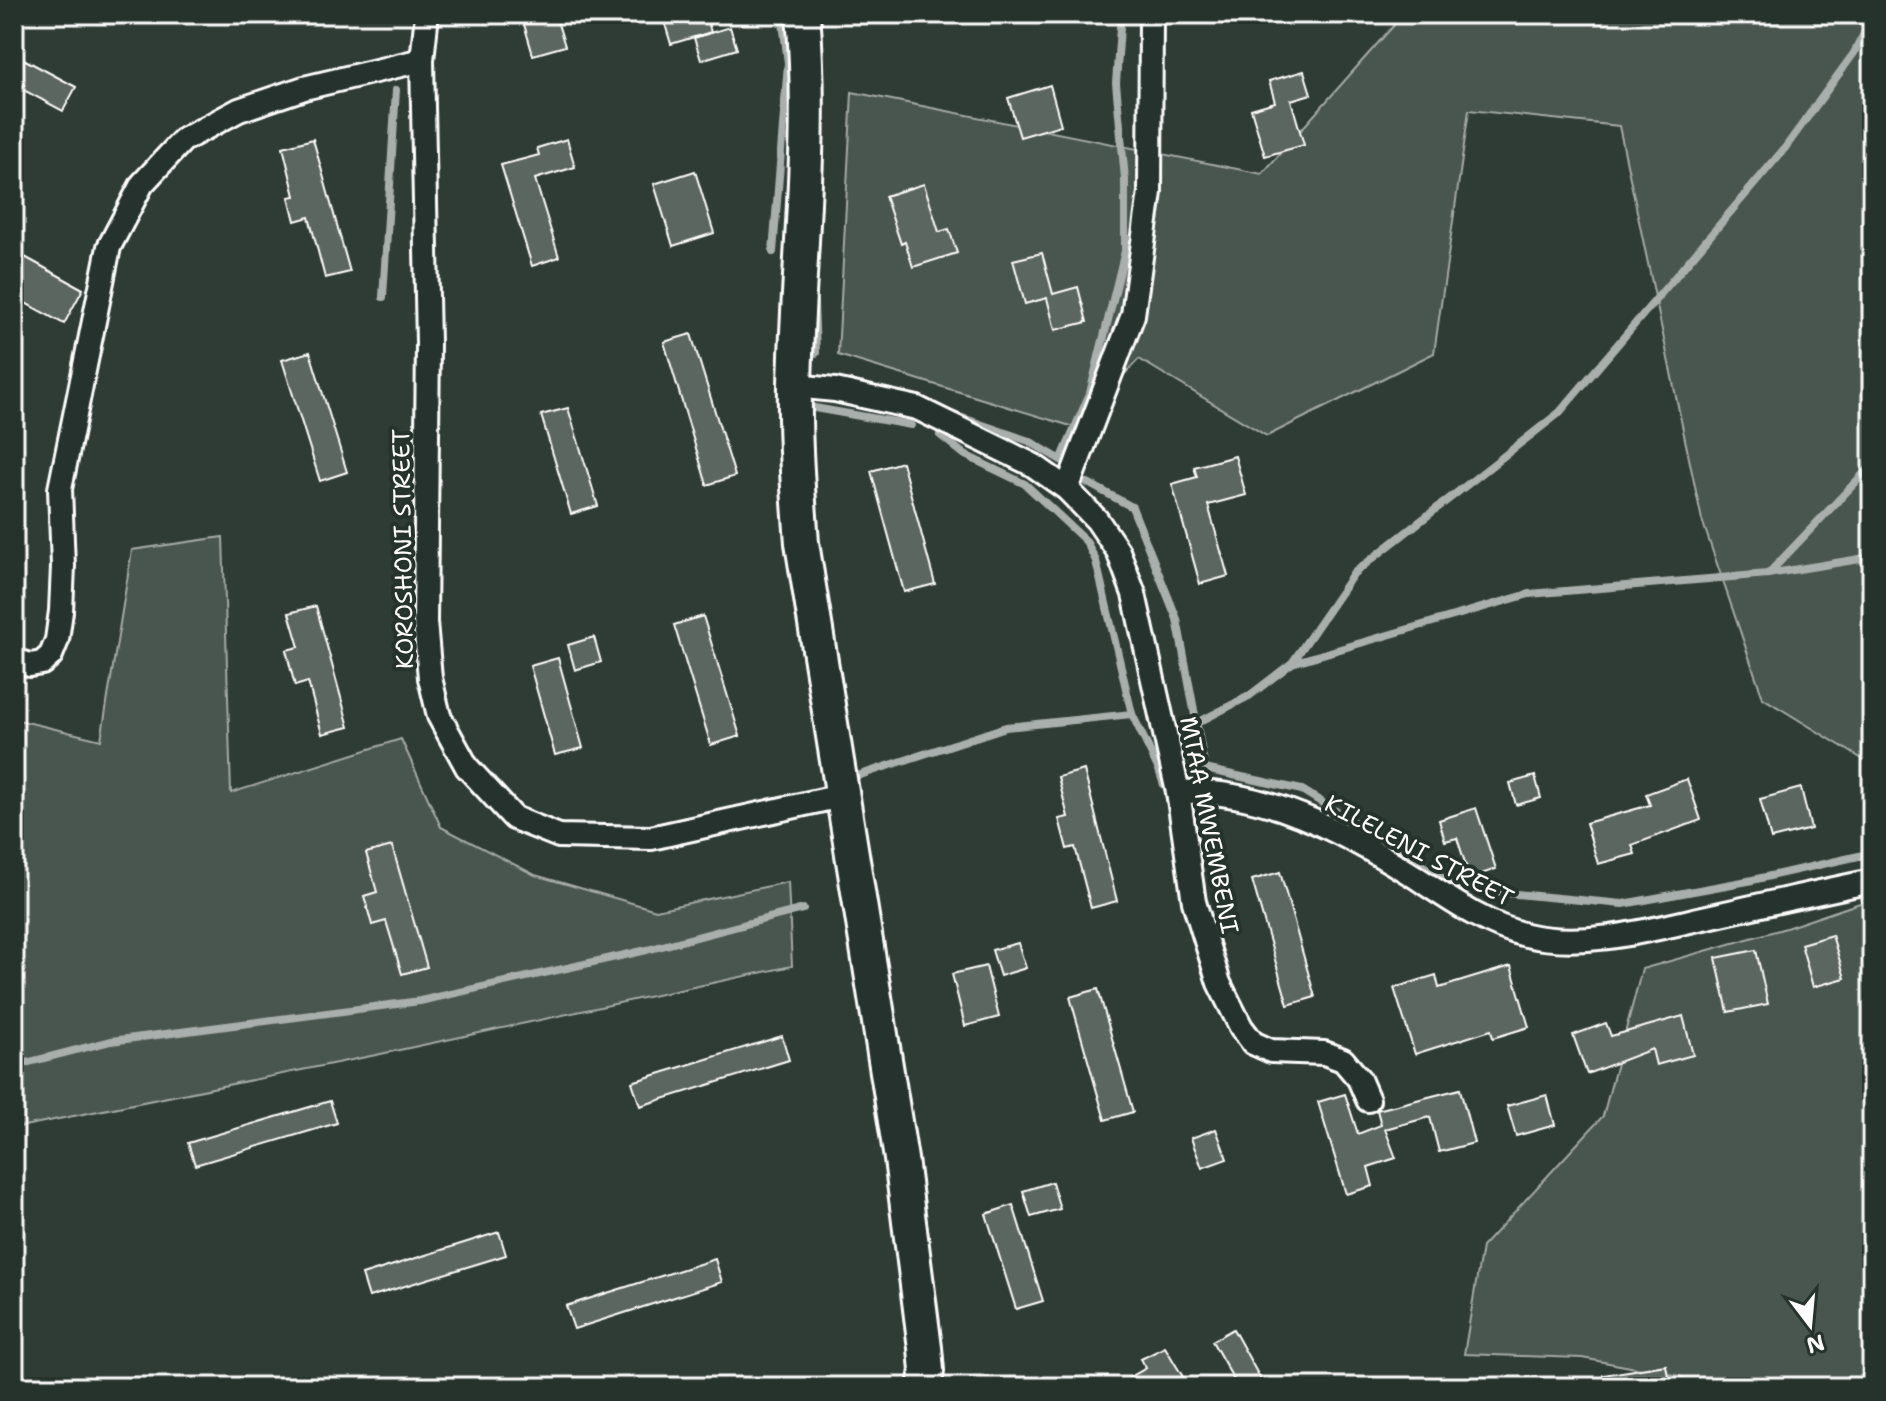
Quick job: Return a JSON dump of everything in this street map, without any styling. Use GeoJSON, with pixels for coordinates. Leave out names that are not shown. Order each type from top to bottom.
{"type":"FeatureCollection","features":[{"type":"Feature","properties":{"kind":"street","name":"KOROSHONI STREET"},"geometry":{"type":"LineString","coordinates":[[427,14],[422,60],[428,343],[425,622],[430,678],[439,716],[467,767],[514,818],[559,836],[651,838],[841,796]]}},
{"type":"Feature","properties":{"kind":"street"},"geometry":{"type":"LineString","coordinates":[[803,14],[805,204],[795,386],[802,543],[901,1159],[925,1348],[927,1371],[924,1387]]}},
{"type":"Feature","properties":{"kind":"street"},"geometry":{"type":"LineString","coordinates":[[1067,489],[1133,315],[1150,192],[1151,14]]}},
{"type":"Feature","properties":{"kind":"street"},"geometry":{"type":"LineString","coordinates":[[14,660],[30,665],[42,663],[51,655],[57,640],[63,566],[60,489],[109,247],[142,184],[183,140],[239,110],[304,88],[422,60]]}},
{"type":"Feature","properties":{"kind":"street","name":"MTAA MWEMBENI"},"geometry":{"type":"LineString","coordinates":[[795,386],[835,390],[917,408],[1033,465],[1067,489],[1097,520],[1118,551],[1134,594],[1178,792],[1194,902],[1219,983],[1241,1027],[1253,1043],[1271,1051],[1324,1053],[1343,1060],[1359,1079],[1368,1100]]}},
{"type":"Feature","properties":{"kind":"street","name":"KILELENI STREET"},"geometry":{"type":"LineString","coordinates":[[1178,792],[1218,792],[1282,808],[1335,832],[1411,874],[1463,908],[1521,934],[1541,938],[1617,935],[1872,881]]}},
{"type":"Feature","properties":{"kind":"shaded area"},"geometry":{"type":"Polygon","coordinates":[[[1388,14],[1872,14],[1872,765],[1763,698],[1702,520],[1619,126],[1469,110],[1434,353],[1267,436],[1139,359],[1074,427],[838,355],[852,92],[1262,174],[1394,25],[1388,14]]]}},
{"type":"Feature","properties":{"kind":"shaded area"},"geometry":{"type":"Polygon","coordinates":[[[223,537],[231,793],[401,739],[441,827],[535,875],[656,910],[788,882],[792,966],[14,1128],[14,719],[101,740],[132,550],[223,537]]]}},
{"type":"Feature","properties":{"kind":"shaded area"},"geometry":{"type":"Polygon","coordinates":[[[1872,899],[1872,1387],[1699,1387],[1679,1376],[1582,1358],[1464,1354],[1482,1247],[1603,1116],[1642,969],[1786,928],[1872,899]]]}},
{"type":"Feature","properties":{"kind":"building"},"geometry":{"type":"Polygon","coordinates":[[[521,14],[555,14],[565,46],[533,55],[521,14]]]}},
{"type":"Feature","properties":{"kind":"building"},"geometry":{"type":"Polygon","coordinates":[[[662,14],[705,14],[711,32],[671,44],[662,14]]]}},
{"type":"Feature","properties":{"kind":"building"},"geometry":{"type":"Polygon","coordinates":[[[730,27],[737,49],[701,60],[694,38],[730,27]]]}},
{"type":"Feature","properties":{"kind":"building"},"geometry":{"type":"Polygon","coordinates":[[[14,54],[76,87],[63,111],[14,85],[14,54]]]}},
{"type":"Feature","properties":{"kind":"building"},"geometry":{"type":"Polygon","coordinates":[[[1304,71],[1311,94],[1291,100],[1304,145],[1265,156],[1251,109],[1275,102],[1269,81],[1304,71]]]}},
{"type":"Feature","properties":{"kind":"building"},"geometry":{"type":"Polygon","coordinates":[[[1050,85],[1061,125],[1020,137],[1008,98],[1050,85]]]}},
{"type":"Feature","properties":{"kind":"building"},"geometry":{"type":"Polygon","coordinates":[[[313,139],[350,272],[325,278],[309,217],[295,221],[289,197],[295,196],[283,147],[313,139]]]}},
{"type":"Feature","properties":{"kind":"building"},"geometry":{"type":"Polygon","coordinates":[[[567,139],[575,167],[535,179],[559,257],[532,266],[501,165],[539,155],[537,148],[567,139]]]}},
{"type":"Feature","properties":{"kind":"building"},"geometry":{"type":"Polygon","coordinates":[[[695,171],[714,233],[673,246],[654,184],[695,171]]]}},
{"type":"Feature","properties":{"kind":"building"},"geometry":{"type":"Polygon","coordinates":[[[924,184],[939,232],[949,229],[957,253],[913,267],[905,242],[901,244],[885,196],[924,184]]]}},
{"type":"Feature","properties":{"kind":"building"},"geometry":{"type":"Polygon","coordinates":[[[14,251],[83,289],[64,324],[14,297],[14,251]]]}},
{"type":"Feature","properties":{"kind":"building"},"geometry":{"type":"Polygon","coordinates":[[[1042,253],[1053,294],[1078,287],[1087,322],[1055,330],[1047,298],[1025,304],[1013,260],[1042,253]]]}},
{"type":"Feature","properties":{"kind":"building"},"geometry":{"type":"Polygon","coordinates":[[[691,334],[735,476],[707,485],[664,342],[691,334]]]}},
{"type":"Feature","properties":{"kind":"building"},"geometry":{"type":"Polygon","coordinates":[[[310,352],[347,472],[320,481],[282,360],[310,352]]]}},
{"type":"Feature","properties":{"kind":"building"},"geometry":{"type":"Polygon","coordinates":[[[568,408],[598,506],[571,514],[541,415],[568,408]]]}},
{"type":"Feature","properties":{"kind":"building"},"geometry":{"type":"Polygon","coordinates":[[[1235,456],[1246,495],[1208,505],[1228,576],[1200,584],[1172,484],[1197,477],[1194,467],[1235,456]]]}},
{"type":"Feature","properties":{"kind":"building"},"geometry":{"type":"Polygon","coordinates":[[[902,462],[935,584],[904,592],[871,471],[902,462]]]}},
{"type":"Feature","properties":{"kind":"building"},"geometry":{"type":"Polygon","coordinates":[[[316,606],[349,727],[322,734],[308,682],[295,686],[286,650],[299,647],[289,613],[316,606]]]}},
{"type":"Feature","properties":{"kind":"building"},"geometry":{"type":"Polygon","coordinates":[[[703,616],[740,736],[711,745],[674,625],[703,616]]]}},
{"type":"Feature","properties":{"kind":"building"},"geometry":{"type":"Polygon","coordinates":[[[594,637],[601,662],[575,670],[568,645],[594,637]]]}},
{"type":"Feature","properties":{"kind":"building"},"geometry":{"type":"Polygon","coordinates":[[[558,658],[583,748],[555,755],[530,666],[558,658]]]}},
{"type":"Feature","properties":{"kind":"building"},"geometry":{"type":"Polygon","coordinates":[[[1084,770],[1117,901],[1091,908],[1075,847],[1067,849],[1059,819],[1068,817],[1058,777],[1084,770]]]}},
{"type":"Feature","properties":{"kind":"building"},"geometry":{"type":"Polygon","coordinates":[[[1535,776],[1541,798],[1516,805],[1510,783],[1535,776]]]}},
{"type":"Feature","properties":{"kind":"building"},"geometry":{"type":"Polygon","coordinates":[[[1687,779],[1701,820],[1632,845],[1635,854],[1598,864],[1586,823],[1650,805],[1646,794],[1687,779]]]}},
{"type":"Feature","properties":{"kind":"building"},"geometry":{"type":"Polygon","coordinates":[[[1801,788],[1811,829],[1771,839],[1760,799],[1801,788]]]}},
{"type":"Feature","properties":{"kind":"building"},"geometry":{"type":"Polygon","coordinates":[[[1476,808],[1496,869],[1470,878],[1457,838],[1445,841],[1439,820],[1476,808]]]}},
{"type":"Feature","properties":{"kind":"building"},"geometry":{"type":"Polygon","coordinates":[[[392,846],[427,967],[402,974],[386,921],[372,925],[364,896],[377,892],[366,853],[392,846]]]}},
{"type":"Feature","properties":{"kind":"building"},"geometry":{"type":"Polygon","coordinates":[[[1280,872],[1315,997],[1288,1005],[1252,880],[1280,872]]]}},
{"type":"Feature","properties":{"kind":"building"},"geometry":{"type":"Polygon","coordinates":[[[1832,935],[1845,978],[1813,987],[1801,944],[1832,935]]]}},
{"type":"Feature","properties":{"kind":"building"},"geometry":{"type":"Polygon","coordinates":[[[1018,943],[1026,968],[1000,976],[992,950],[1018,943]]]}},
{"type":"Feature","properties":{"kind":"building"},"geometry":{"type":"Polygon","coordinates":[[[1756,950],[1768,1004],[1728,1012],[1716,958],[1756,950]]]}},
{"type":"Feature","properties":{"kind":"building"},"geometry":{"type":"Polygon","coordinates":[[[986,966],[999,1017],[965,1026],[952,974],[986,966]]]}},
{"type":"Feature","properties":{"kind":"building"},"geometry":{"type":"Polygon","coordinates":[[[1511,966],[1529,1027],[1493,1038],[1491,1030],[1415,1054],[1394,988],[1436,975],[1439,988],[1511,966]]]}},
{"type":"Feature","properties":{"kind":"building"},"geometry":{"type":"Polygon","coordinates":[[[1098,989],[1133,1112],[1105,1120],[1070,997],[1098,989]]]}},
{"type":"Feature","properties":{"kind":"building"},"geometry":{"type":"Polygon","coordinates":[[[1683,1016],[1693,1055],[1656,1065],[1652,1049],[1587,1074],[1573,1035],[1606,1023],[1611,1036],[1683,1016]]]}},
{"type":"Feature","properties":{"kind":"building"},"geometry":{"type":"Polygon","coordinates":[[[782,1036],[789,1060],[640,1106],[632,1082],[782,1036]]]}},
{"type":"Feature","properties":{"kind":"building"},"geometry":{"type":"Polygon","coordinates":[[[1460,1089],[1474,1143],[1439,1152],[1430,1117],[1385,1129],[1396,1158],[1368,1167],[1373,1186],[1346,1194],[1318,1102],[1345,1094],[1358,1134],[1381,1125],[1377,1110],[1460,1089]]]}},
{"type":"Feature","properties":{"kind":"building"},"geometry":{"type":"Polygon","coordinates":[[[1547,1095],[1555,1125],[1516,1136],[1507,1106],[1547,1095]]]}},
{"type":"Feature","properties":{"kind":"building"},"geometry":{"type":"Polygon","coordinates":[[[330,1101],[337,1123],[195,1165],[188,1143],[330,1101]]]}},
{"type":"Feature","properties":{"kind":"building"},"geometry":{"type":"Polygon","coordinates":[[[1216,1129],[1227,1159],[1202,1168],[1191,1138],[1216,1129]]]}},
{"type":"Feature","properties":{"kind":"building"},"geometry":{"type":"Polygon","coordinates":[[[1052,1182],[1060,1209],[1031,1217],[1023,1191],[1052,1182]]]}},
{"type":"Feature","properties":{"kind":"building"},"geometry":{"type":"Polygon","coordinates":[[[1013,1205],[1043,1301],[1016,1309],[986,1214],[1013,1205]]]}},
{"type":"Feature","properties":{"kind":"building"},"geometry":{"type":"Polygon","coordinates":[[[499,1232],[506,1255],[369,1297],[362,1275],[499,1232]]]}},
{"type":"Feature","properties":{"kind":"building"},"geometry":{"type":"Polygon","coordinates":[[[715,1259],[722,1282],[574,1329],[566,1306],[715,1259]]]}},
{"type":"Feature","properties":{"kind":"building"},"geometry":{"type":"Polygon","coordinates":[[[1233,1329],[1265,1387],[1238,1387],[1212,1341],[1233,1329]]]}},
{"type":"Feature","properties":{"kind":"building"},"geometry":{"type":"Polygon","coordinates":[[[1165,1347],[1189,1387],[1113,1387],[1146,1368],[1141,1359],[1165,1347]]]}},
{"type":"Feature","properties":{"kind":"building"},"geometry":{"type":"Polygon","coordinates":[[[1666,1365],[1670,1387],[1604,1387],[1603,1375],[1666,1365]]]}},
{"type":"Feature","properties":{"kind":"waterway"},"geometry":{"type":"LineString","coordinates":[[773,252],[788,63],[782,14]]}},
{"type":"Feature","properties":{"kind":"waterway"},"geometry":{"type":"LineString","coordinates":[[951,414],[1029,441],[1061,460],[1090,393],[1125,251],[1125,179],[1116,83],[1121,14]]}},
{"type":"Feature","properties":{"kind":"waterway"},"geometry":{"type":"LineString","coordinates":[[1292,663],[1354,573],[1559,413],[1785,148],[1854,53],[1872,18]]}},
{"type":"Feature","properties":{"kind":"waterway"},"geometry":{"type":"LineString","coordinates":[[383,297],[396,90]]}},
{"type":"Feature","properties":{"kind":"waterway"},"geometry":{"type":"LineString","coordinates":[[814,302],[816,353]]}},
{"type":"Feature","properties":{"kind":"waterway"},"geometry":{"type":"LineString","coordinates":[[809,415],[809,407],[911,425]]}},
{"type":"Feature","properties":{"kind":"waterway"},"geometry":{"type":"LineString","coordinates":[[940,435],[965,455],[1025,484],[1086,541],[1096,561],[1132,714],[1164,785]]}},
{"type":"Feature","properties":{"kind":"waterway"},"geometry":{"type":"LineString","coordinates":[[1768,574],[1872,465]]}},
{"type":"Feature","properties":{"kind":"waterway"},"geometry":{"type":"LineString","coordinates":[[1088,483],[1132,507],[1177,619],[1205,769],[1302,790],[1455,886],[1516,894],[1623,904],[1748,881],[1872,853]]}},
{"type":"Feature","properties":{"kind":"waterway"},"geometry":{"type":"LineString","coordinates":[[1197,723],[1249,696],[1292,663],[1529,594],[1768,574],[1872,557]]}},
{"type":"Feature","properties":{"kind":"waterway"},"geometry":{"type":"LineString","coordinates":[[848,779],[1006,727],[1132,714]]}},
{"type":"Feature","properties":{"kind":"waterway"},"geometry":{"type":"LineString","coordinates":[[14,1066],[111,1041],[420,1001],[647,950],[803,909]]}}]}
